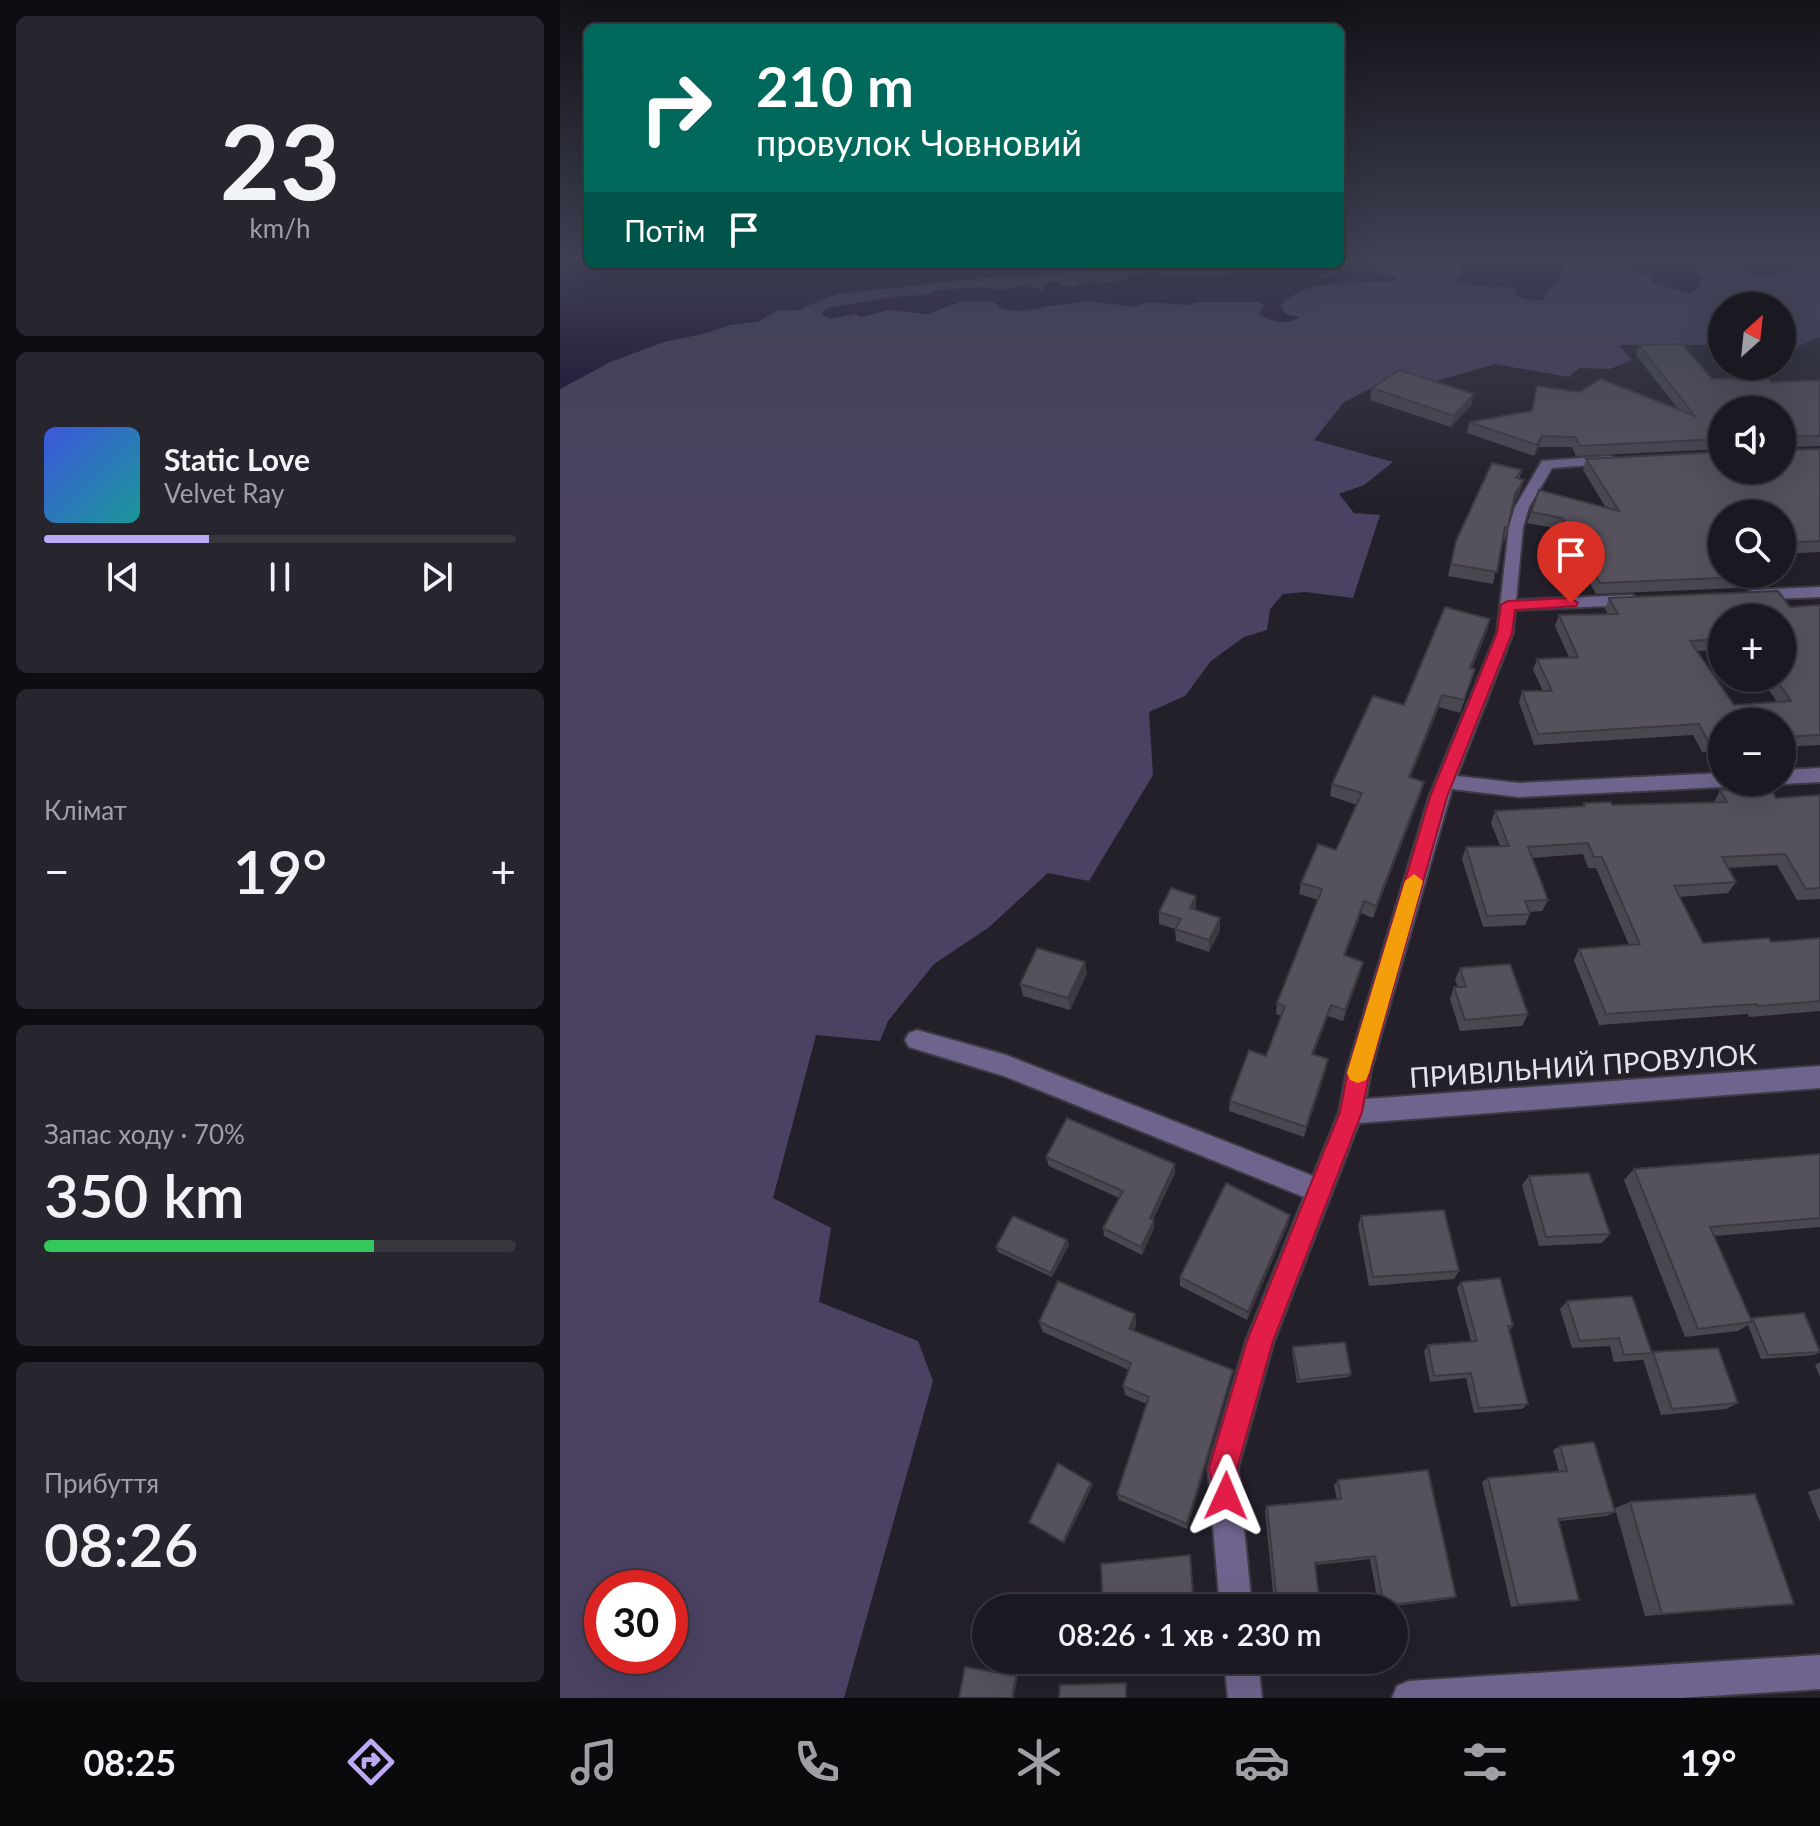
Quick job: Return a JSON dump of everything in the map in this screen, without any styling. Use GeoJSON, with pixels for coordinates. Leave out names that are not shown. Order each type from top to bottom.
{"type":"FeatureCollection","features":[{"type":"Feature","properties":{"kind":"street"},"geometry":{"type":"LineString","coordinates":[[1235,1594],[1223,1468],[1260,1341],[1351,1112],[1359,1070],[1439,797],[1505,633],[1516,527],[1522,507],[1547,464],[1623,459]]}},
{"type":"Feature","properties":{"kind":"street"},"geometry":{"type":"LineString","coordinates":[[1742,595],[1820,592]]}},
{"type":"Feature","properties":{"kind":"street"},"geometry":{"type":"LineString","coordinates":[[1508,605],[1649,599]]}},
{"type":"Feature","properties":{"kind":"street"},"geometry":{"type":"LineString","coordinates":[[1796,776],[1820,775]]}},
{"type":"Feature","properties":{"kind":"street"},"geometry":{"type":"LineString","coordinates":[[1446,782],[1519,790],[1708,781]]}},
{"type":"Feature","properties":{"kind":"street"},"geometry":{"type":"LineString","coordinates":[[917,1040],[1006,1066],[1320,1191]]}},
{"type":"Feature","properties":{"kind":"street","name":"ПРИВІЛЬНИЙ ПРОВУЛОК"},"geometry":{"type":"LineString","coordinates":[[1351,1112],[1820,1077]]}},
{"type":"Feature","properties":{"kind":"street"},"geometry":{"type":"LineString","coordinates":[[1409,1698],[1820,1672]]}},
{"type":"Feature","properties":{"kind":"street"},"geometry":{"type":"LineString","coordinates":[[1242,1674],[1245,1698]]}},
{"type":"Feature","properties":{"kind":"shaded area"},"geometry":{"type":"Polygon","coordinates":[[[560,339],[677,339],[610,362],[560,389],[560,339]]]}},
{"type":"Feature","properties":{"kind":"shaded area"},"geometry":{"type":"Polygon","coordinates":[[[677,339],[1708,339],[1708,345],[1619,345],[1632,360],[1610,369],[1579,368],[1569,377],[1495,364],[1436,381],[1393,376],[1343,403],[1314,440],[1393,462],[1364,485],[1339,494],[1354,513],[1380,515],[1353,598],[1306,592],[1283,594],[1270,609],[1267,630],[1244,637],[1211,661],[1185,696],[1149,712],[1153,775],[1089,881],[1048,873],[988,928],[934,964],[888,1021],[880,1041],[816,1035],[773,1198],[831,1228],[819,1302],[918,1341],[933,1381],[844,1698],[560,1698],[560,389],[610,362],[677,339]]]}},
{"type":"Feature","properties":{"kind":"shaded area"},"geometry":{"type":"Polygon","coordinates":[[[1796,339],[1815,339],[1796,347],[1796,339]]]}},
{"type":"Feature","properties":{"kind":"building"},"geometry":{"type":"Polygon","coordinates":[[[1682,344],[1708,374],[1708,380],[1820,380],[1820,436],[1796,436],[1796,396],[1708,396],[1708,440],[1580,446],[1575,437],[1542,436],[1537,445],[1469,422],[1532,411],[1537,386],[1579,392],[1601,379],[1695,416],[1639,345],[1682,344]]]}},
{"type":"Feature","properties":{"kind":"building"},"geometry":{"type":"Polygon","coordinates":[[[1399,370],[1474,394],[1454,416],[1372,388],[1399,370]]]}},
{"type":"Feature","properties":{"kind":"building"},"geometry":{"type":"Polygon","coordinates":[[[1820,449],[1820,541],[1796,542],[1796,500],[1708,500],[1708,578],[1600,583],[1562,518],[1531,512],[1539,490],[1619,511],[1586,459],[1708,453],[1708,484],[1796,484],[1796,450],[1820,449]]]}},
{"type":"Feature","properties":{"kind":"building"},"geometry":{"type":"Polygon","coordinates":[[[1492,463],[1522,470],[1516,478],[1524,480],[1515,494],[1508,527],[1505,527],[1497,572],[1451,564],[1456,541],[1492,463]]]}},
{"type":"Feature","properties":{"kind":"building"},"geometry":{"type":"Polygon","coordinates":[[[1778,591],[1788,604],[1708,604],[1708,640],[1690,641],[1708,667],[1708,692],[1725,692],[1734,705],[1791,701],[1785,692],[1796,692],[1796,607],[1820,605],[1820,735],[1796,736],[1796,708],[1708,708],[1708,741],[1699,724],[1538,734],[1522,691],[1552,691],[1537,659],[1578,657],[1559,615],[1618,614],[1609,598],[1778,591]]]}},
{"type":"Feature","properties":{"kind":"building"},"geometry":{"type":"Polygon","coordinates":[[[1445,607],[1490,619],[1470,668],[1475,669],[1464,700],[1442,695],[1409,777],[1424,782],[1376,906],[1364,901],[1344,955],[1363,962],[1345,1010],[1331,1005],[1312,1054],[1328,1059],[1306,1127],[1230,1101],[1249,1050],[1266,1056],[1285,1006],[1277,1003],[1322,889],[1301,883],[1318,844],[1336,850],[1362,793],[1332,784],[1373,696],[1404,705],[1445,607]]]}},
{"type":"Feature","properties":{"kind":"building"},"geometry":{"type":"Polygon","coordinates":[[[1820,795],[1820,888],[1806,889],[1785,854],[1722,857],[1736,882],[1674,886],[1703,943],[1820,938],[1820,1001],[1606,1014],[1579,949],[1640,944],[1602,857],[1594,857],[1588,843],[1528,847],[1548,900],[1525,901],[1530,914],[1487,916],[1466,847],[1509,846],[1495,811],[1585,806],[1584,803],[1727,802],[1724,796],[1776,798],[1820,795]]]}},
{"type":"Feature","properties":{"kind":"building"},"geometry":{"type":"Polygon","coordinates":[[[1171,888],[1196,896],[1190,908],[1220,918],[1209,940],[1175,929],[1181,919],[1159,912],[1171,888]]]}},
{"type":"Feature","properties":{"kind":"building"},"geometry":{"type":"Polygon","coordinates":[[[1037,948],[1085,962],[1068,998],[1020,984],[1037,948]]]}},
{"type":"Feature","properties":{"kind":"building"},"geometry":{"type":"Polygon","coordinates":[[[1510,964],[1528,1014],[1465,1020],[1454,987],[1466,987],[1460,968],[1510,964]]]}},
{"type":"Feature","properties":{"kind":"building"},"geometry":{"type":"Polygon","coordinates":[[[1067,1118],[1175,1164],[1150,1218],[1154,1220],[1141,1247],[1103,1228],[1123,1191],[1046,1157],[1067,1118]]]}},
{"type":"Feature","properties":{"kind":"building"},"geometry":{"type":"Polygon","coordinates":[[[1820,1154],[1820,1218],[1710,1227],[1752,1322],[1698,1329],[1634,1169],[1820,1154]]]}},
{"type":"Feature","properties":{"kind":"building"},"geometry":{"type":"Polygon","coordinates":[[[1589,1173],[1610,1234],[1546,1237],[1529,1176],[1589,1173]]]}},
{"type":"Feature","properties":{"kind":"building"},"geometry":{"type":"Polygon","coordinates":[[[1226,1183],[1290,1215],[1248,1312],[1180,1277],[1226,1183]]]}},
{"type":"Feature","properties":{"kind":"building"},"geometry":{"type":"Polygon","coordinates":[[[1444,1210],[1459,1271],[1373,1277],[1361,1216],[1444,1210]]]}},
{"type":"Feature","properties":{"kind":"building"},"geometry":{"type":"Polygon","coordinates":[[[1013,1216],[1067,1240],[1051,1273],[996,1247],[1013,1216]]]}},
{"type":"Feature","properties":{"kind":"building"},"geometry":{"type":"Polygon","coordinates":[[[1500,1278],[1513,1326],[1508,1326],[1528,1404],[1479,1408],[1471,1373],[1434,1376],[1428,1345],[1477,1341],[1461,1282],[1500,1278]]]}},
{"type":"Feature","properties":{"kind":"building"},"geometry":{"type":"Polygon","coordinates":[[[1058,1281],[1135,1314],[1129,1329],[1233,1370],[1187,1524],[1117,1494],[1149,1397],[1123,1386],[1131,1363],[1039,1322],[1058,1281]]]}},
{"type":"Feature","properties":{"kind":"building"},"geometry":{"type":"Polygon","coordinates":[[[1632,1296],[1652,1353],[1624,1355],[1619,1338],[1580,1341],[1567,1301],[1632,1296]]]}},
{"type":"Feature","properties":{"kind":"building"},"geometry":{"type":"Polygon","coordinates":[[[1804,1313],[1820,1352],[1768,1355],[1752,1318],[1804,1313]]]}},
{"type":"Feature","properties":{"kind":"building"},"geometry":{"type":"Polygon","coordinates":[[[1345,1342],[1351,1374],[1299,1380],[1293,1347],[1345,1342]]]}},
{"type":"Feature","properties":{"kind":"building"},"geometry":{"type":"Polygon","coordinates":[[[1718,1348],[1738,1403],[1672,1409],[1653,1352],[1718,1348]]]}},
{"type":"Feature","properties":{"kind":"building"},"geometry":{"type":"Polygon","coordinates":[[[1594,1442],[1615,1512],[1558,1519],[1579,1600],[1518,1605],[1488,1478],[1567,1471],[1560,1446],[1594,1442]]]}},
{"type":"Feature","properties":{"kind":"building"},"geometry":{"type":"Polygon","coordinates":[[[1058,1463],[1091,1483],[1063,1542],[1029,1522],[1058,1463]]]}},
{"type":"Feature","properties":{"kind":"building"},"geometry":{"type":"Polygon","coordinates":[[[1428,1470],[1456,1597],[1408,1603],[1408,1594],[1382,1594],[1375,1556],[1315,1563],[1319,1594],[1276,1594],[1267,1506],[1341,1499],[1338,1480],[1428,1470]]]}},
{"type":"Feature","properties":{"kind":"building"},"geometry":{"type":"Polygon","coordinates":[[[1755,1494],[1794,1604],[1662,1614],[1630,1502],[1755,1494]]]}},
{"type":"Feature","properties":{"kind":"building"},"geometry":{"type":"Polygon","coordinates":[[[1190,1555],[1193,1594],[1102,1594],[1101,1564],[1190,1555]]]}},
{"type":"Feature","properties":{"kind":"building"},"geometry":{"type":"Polygon","coordinates":[[[965,1667],[972,1668],[972,1674],[1016,1676],[1012,1698],[959,1698],[965,1667]]]}},
{"type":"Feature","properties":{"kind":"building"},"geometry":{"type":"Polygon","coordinates":[[[1126,1683],[1126,1698],[1059,1698],[1060,1685],[1126,1683]]]}},
{"type":"Feature","properties":{"kind":"slow traffic"},"geometry":{"type":"LineString","coordinates":[[1358,1073],[1414,881]]}},
{"type":"Feature","properties":{"kind":"route"},"geometry":{"type":"LineString","coordinates":[[1226,1496],[1223,1468],[1260,1341],[1351,1112],[1359,1070],[1439,797],[1505,633],[1508,605],[1571,603]]}}]}
